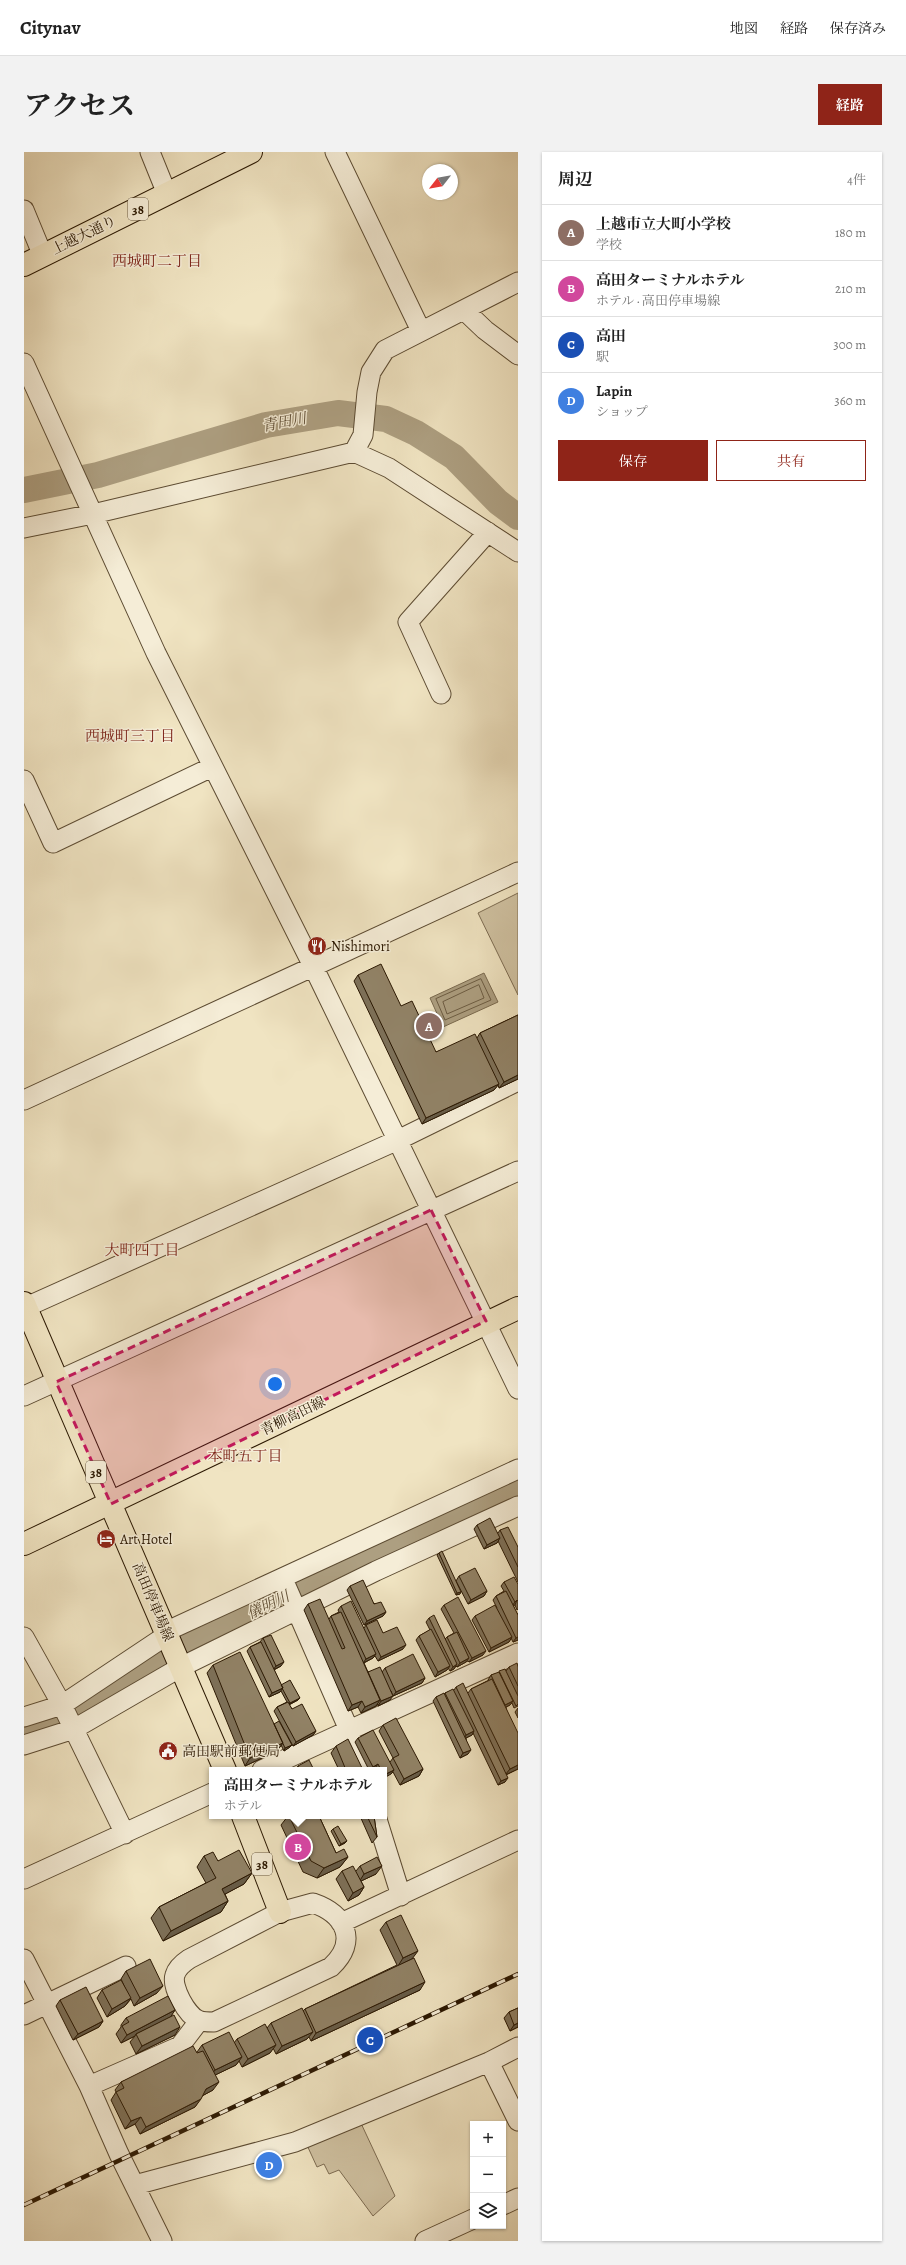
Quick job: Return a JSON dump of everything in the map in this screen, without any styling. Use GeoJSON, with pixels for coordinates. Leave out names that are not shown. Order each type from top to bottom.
{"type":"FeatureCollection","features":[{"type":"Feature","properties":{"kind":"main road","name":"上越大通り"},"geometry":{"type":"LineString","coordinates":[[24,265],[251,152]]}},
{"type":"Feature","properties":{"kind":"main road","name":"高田停車場線"},"geometry":{"type":"LineString","coordinates":[[25,1306],[56,1382],[111,1504],[223,1767]]}},
{"type":"Feature","properties":{"kind":"main road","name":"青柳高田線"},"geometry":{"type":"LineString","coordinates":[[24,1544],[111,1504],[486,1321],[518,1308]]}},
{"type":"Feature","properties":{"kind":"main road","name":"38"},"geometry":{"type":"LineString","coordinates":[[244,1819],[280,1912]]}},
{"type":"Feature","properties":{"kind":"street"},"geometry":{"type":"LineString","coordinates":[[150,152],[167,194]]}},
{"type":"Feature","properties":{"kind":"street"},"geometry":{"type":"LineString","coordinates":[[335,152],[421,331]]}},
{"type":"Feature","properties":{"kind":"street"},"geometry":{"type":"LineString","coordinates":[[24,210],[43,256]]}},
{"type":"Feature","properties":{"kind":"street"},"geometry":{"type":"LineString","coordinates":[[354,452],[363,435],[366,392],[371,372],[385,350],[518,282]]}},
{"type":"Feature","properties":{"kind":"street"},"geometry":{"type":"LineString","coordinates":[[464,310],[485,330],[518,355]]}},
{"type":"Feature","properties":{"kind":"street"},"geometry":{"type":"LineString","coordinates":[[24,363],[156,653],[313,966],[518,1389]]}},
{"type":"Feature","properties":{"kind":"street"},"geometry":{"type":"LineString","coordinates":[[24,528],[91,508],[354,452],[389,468],[518,552]]}},
{"type":"Feature","properties":{"kind":"street"},"geometry":{"type":"LineString","coordinates":[[441,694],[408,622],[488,532]]}},
{"type":"Feature","properties":{"kind":"street"},"geometry":{"type":"LineString","coordinates":[[24,780],[54,843],[212,767]]}},
{"type":"Feature","properties":{"kind":"street"},"geometry":{"type":"LineString","coordinates":[[24,1100],[518,872]]}},
{"type":"Feature","properties":{"kind":"street"},"geometry":{"type":"LineString","coordinates":[[25,1306],[398,1140],[518,1081]]}},
{"type":"Feature","properties":{"kind":"street"},"geometry":{"type":"LineString","coordinates":[[24,1396],[518,1171]]}},
{"type":"Feature","properties":{"kind":"street"},"geometry":{"type":"LineString","coordinates":[[24,1717],[62,1705],[172,1646],[284,1582],[518,1469]]}},
{"type":"Feature","properties":{"kind":"street"},"geometry":{"type":"LineString","coordinates":[[24,1745],[74,1729],[172,1646],[297,1609],[518,1506]]}},
{"type":"Feature","properties":{"kind":"street"},"geometry":{"type":"LineString","coordinates":[[284,1582],[349,1730],[361,1767]]}},
{"type":"Feature","properties":{"kind":"street"},"geometry":{"type":"LineString","coordinates":[[24,1638],[62,1705],[125,1834]]}},
{"type":"Feature","properties":{"kind":"street"},"geometry":{"type":"LineString","coordinates":[[269,1767],[518,1653]]}},
{"type":"Feature","properties":{"kind":"street"},"geometry":{"type":"LineString","coordinates":[[24,1879],[209,1794]]}},
{"type":"Feature","properties":{"kind":"street"},"geometry":{"type":"LineString","coordinates":[[377,1819],[401,1896]]}},
{"type":"Feature","properties":{"kind":"street"},"geometry":{"type":"LineString","coordinates":[[341,1923],[518,1840]]}},
{"type":"Feature","properties":{"kind":"street"},"geometry":{"type":"LineString","coordinates":[[313,1903],[329,1909],[341,1923],[345,1932],[346,1946],[342,1957],[331,1967],[214,2022],[199,2021],[184,2006],[174,1984],[175,1975],[180,1966],[189,1959],[280,1912],[313,1903]]}},
{"type":"Feature","properties":{"kind":"street"},"geometry":{"type":"LineString","coordinates":[[24,1959],[89,2086],[162,2241]]}},
{"type":"Feature","properties":{"kind":"street"},"geometry":{"type":"LineString","coordinates":[[24,2014],[126,1966]]}},
{"type":"Feature","properties":{"kind":"street"},"geometry":{"type":"LineString","coordinates":[[89,2086],[180,2046],[199,2021]]}},
{"type":"Feature","properties":{"kind":"street"},"geometry":{"type":"LineString","coordinates":[[135,2185],[295,2142],[489,2062],[518,2047]]}},
{"type":"Feature","properties":{"kind":"street"},"geometry":{"type":"LineString","coordinates":[[489,2062],[518,2121]]}},
{"type":"Feature","properties":{"kind":"street"},"geometry":{"type":"LineString","coordinates":[[506,2204],[518,2198]]}},
{"type":"Feature","properties":{"kind":"street"},"geometry":{"type":"LineString","coordinates":[[425,2241],[470,2220]]}},
{"type":"Feature","properties":{"kind":"highlighted area"},"geometry":{"type":"Polygon","coordinates":[[[431,1210],[486,1321],[111,1504],[56,1382],[431,1210]]]}},
{"type":"Feature","properties":{"kind":"shaded area"},"geometry":{"type":"Polygon","coordinates":[[[518,893],[518,995],[478,913],[518,893]]]}},
{"type":"Feature","properties":{"kind":"shaded area"},"geometry":{"type":"Polygon","coordinates":[[[359,2119],[395,2196],[373,2216],[339,2170],[329,2174],[324,2164],[317,2167],[306,2143],[359,2119]]]}},
{"type":"Feature","properties":{"kind":"water"},"geometry":{"type":"Polygon","coordinates":[[[484,973],[498,1002],[443,1027],[430,998],[484,973]]]}},
{"type":"Feature","properties":{"kind":"building"},"geometry":{"type":"Polygon","coordinates":[[[381,964],[401,1006],[412,1001],[436,1052],[475,1034],[499,1084],[426,1118],[358,975],[381,964]]]}},
{"type":"Feature","properties":{"kind":"building"},"geometry":{"type":"Polygon","coordinates":[[[518,1015],[518,1075],[504,1082],[480,1033],[518,1015]]]}},
{"type":"Feature","properties":{"kind":"building"},"geometry":{"type":"Polygon","coordinates":[[[490,1518],[500,1538],[487,1545],[477,1525],[490,1518]]]}},
{"type":"Feature","properties":{"kind":"building"},"geometry":{"type":"Polygon","coordinates":[[[508,1527],[518,1547],[518,1567],[500,1530],[508,1527]]]}},
{"type":"Feature","properties":{"kind":"building"},"geometry":{"type":"Polygon","coordinates":[[[442,1551],[461,1592],[457,1593],[439,1553],[442,1551]]]}},
{"type":"Feature","properties":{"kind":"building"},"geometry":{"type":"Polygon","coordinates":[[[475,1568],[487,1591],[471,1600],[459,1576],[475,1568]]]}},
{"type":"Feature","properties":{"kind":"building"},"geometry":{"type":"Polygon","coordinates":[[[514,1577],[518,1584],[518,1601],[517,1600],[515,1602],[504,1582],[514,1577]]]}},
{"type":"Feature","properties":{"kind":"building"},"geometry":{"type":"Polygon","coordinates":[[[363,1580],[374,1604],[381,1602],[386,1612],[367,1621],[350,1586],[363,1580]]]}},
{"type":"Feature","properties":{"kind":"building"},"geometry":{"type":"Polygon","coordinates":[[[506,1591],[518,1615],[518,1637],[516,1638],[496,1596],[506,1591]]]}},
{"type":"Feature","properties":{"kind":"building"},"geometry":{"type":"Polygon","coordinates":[[[458,1597],[486,1651],[472,1658],[444,1605],[458,1597]]]}},
{"type":"Feature","properties":{"kind":"building"},"geometry":{"type":"Polygon","coordinates":[[[320,1599],[342,1649],[345,1648],[331,1616],[341,1612],[380,1700],[365,1707],[362,1701],[352,1705],[308,1604],[320,1599]]]}},
{"type":"Feature","properties":{"kind":"building"},"geometry":{"type":"Polygon","coordinates":[[[351,1601],[376,1654],[366,1659],[341,1606],[351,1601]]]}},
{"type":"Feature","properties":{"kind":"building"},"geometry":{"type":"Polygon","coordinates":[[[495,1605],[512,1637],[491,1648],[475,1616],[495,1605]]]}},
{"type":"Feature","properties":{"kind":"building"},"geometry":{"type":"Polygon","coordinates":[[[434,1615],[457,1664],[453,1667],[429,1618],[434,1615]]]}},
{"type":"Feature","properties":{"kind":"building"},"geometry":{"type":"Polygon","coordinates":[[[377,1620],[383,1633],[397,1627],[406,1645],[381,1657],[366,1625],[377,1620]]]}},
{"type":"Feature","properties":{"kind":"building"},"geometry":{"type":"Polygon","coordinates":[[[431,1629],[450,1666],[438,1672],[419,1636],[431,1629]]]}},
{"type":"Feature","properties":{"kind":"building"},"geometry":{"type":"Polygon","coordinates":[[[457,1632],[469,1658],[460,1663],[447,1637],[457,1632]]]}},
{"type":"Feature","properties":{"kind":"building"},"geometry":{"type":"Polygon","coordinates":[[[271,1635],[284,1662],[276,1666],[263,1638],[271,1635]]]}},
{"type":"Feature","properties":{"kind":"building"},"geometry":{"type":"Polygon","coordinates":[[[261,1642],[283,1688],[272,1693],[250,1647],[261,1642]]]}},
{"type":"Feature","properties":{"kind":"building"},"geometry":{"type":"Polygon","coordinates":[[[240,1652],[283,1743],[250,1758],[213,1665],[240,1652]]]}},
{"type":"Feature","properties":{"kind":"building"},"geometry":{"type":"Polygon","coordinates":[[[413,1654],[425,1678],[396,1692],[385,1668],[413,1654]]]}},
{"type":"Feature","properties":{"kind":"building"},"geometry":{"type":"Polygon","coordinates":[[[517,1663],[518,1667],[518,1686],[509,1667],[517,1663]]]}},
{"type":"Feature","properties":{"kind":"building"},"geometry":{"type":"Polygon","coordinates":[[[380,1667],[393,1696],[381,1701],[368,1672],[380,1667]]]}},
{"type":"Feature","properties":{"kind":"building"},"geometry":{"type":"Polygon","coordinates":[[[505,1669],[518,1696],[518,1704],[516,1706],[499,1671],[505,1669]]]}},
{"type":"Feature","properties":{"kind":"building"},"geometry":{"type":"Polygon","coordinates":[[[499,1672],[513,1701],[505,1705],[491,1675],[499,1672]]]}},
{"type":"Feature","properties":{"kind":"building"},"geometry":{"type":"Polygon","coordinates":[[[492,1679],[518,1733],[518,1765],[510,1769],[471,1689],[492,1679]]]}},
{"type":"Feature","properties":{"kind":"building"},"geometry":{"type":"Polygon","coordinates":[[[290,1680],[300,1698],[290,1703],[281,1685],[290,1680]]]}},
{"type":"Feature","properties":{"kind":"building"},"geometry":{"type":"Polygon","coordinates":[[[463,1683],[508,1778],[501,1781],[456,1687],[463,1683]]]}},
{"type":"Feature","properties":{"kind":"building"},"geometry":{"type":"Polygon","coordinates":[[[453,1689],[474,1731],[466,1735],[445,1693],[453,1689]]]}},
{"type":"Feature","properties":{"kind":"building"},"geometry":{"type":"Polygon","coordinates":[[[444,1693],[471,1750],[463,1753],[436,1697],[444,1693]]]}},
{"type":"Feature","properties":{"kind":"building"},"geometry":{"type":"Polygon","coordinates":[[[288,1702],[292,1709],[302,1704],[316,1731],[296,1742],[277,1707],[288,1702]]]}},
{"type":"Feature","properties":{"kind":"building"},"geometry":{"type":"Polygon","coordinates":[[[396,1718],[423,1769],[404,1779],[393,1758],[399,1755],[383,1725],[396,1718]]]}},
{"type":"Feature","properties":{"kind":"building"},"geometry":{"type":"Polygon","coordinates":[[[279,1721],[292,1745],[285,1748],[274,1724],[279,1721]]]}},
{"type":"Feature","properties":{"kind":"building"},"geometry":{"type":"Polygon","coordinates":[[[373,1730],[394,1770],[387,1774],[387,1767],[380,1767],[378,1764],[373,1767],[358,1738],[373,1730]]]}},
{"type":"Feature","properties":{"kind":"building"},"geometry":{"type":"Polygon","coordinates":[[[348,1739],[362,1767],[345,1767],[336,1746],[348,1739]]]}},
{"type":"Feature","properties":{"kind":"building"},"geometry":{"type":"Polygon","coordinates":[[[309,1760],[312,1767],[298,1767],[309,1760]]]}},
{"type":"Feature","properties":{"kind":"building"},"geometry":{"type":"Polygon","coordinates":[[[290,1819],[320,1819],[336,1853],[344,1849],[348,1857],[324,1868],[311,1861],[290,1819]]]}},
{"type":"Feature","properties":{"kind":"building"},"geometry":{"type":"Polygon","coordinates":[[[368,1819],[374,1819],[377,1837],[368,1819]]]}},
{"type":"Feature","properties":{"kind":"building"},"geometry":{"type":"Polygon","coordinates":[[[338,1826],[347,1841],[341,1844],[333,1829],[338,1826]]]}},
{"type":"Feature","properties":{"kind":"building"},"geometry":{"type":"Polygon","coordinates":[[[239,1850],[252,1873],[222,1889],[228,1901],[171,1931],[159,1907],[216,1878],[204,1856],[213,1852],[218,1861],[239,1850]]]}},
{"type":"Feature","properties":{"kind":"building"},"geometry":{"type":"Polygon","coordinates":[[[377,1857],[382,1866],[364,1874],[360,1866],[377,1857]]]}},
{"type":"Feature","properties":{"kind":"building"},"geometry":{"type":"Polygon","coordinates":[[[353,1866],[364,1887],[353,1893],[342,1871],[353,1866]]]}},
{"type":"Feature","properties":{"kind":"building"},"geometry":{"type":"Polygon","coordinates":[[[401,1915],[418,1951],[403,1958],[386,1922],[401,1915]]]}},
{"type":"Feature","properties":{"kind":"building"},"geometry":{"type":"Polygon","coordinates":[[[414,1958],[425,1982],[316,2033],[305,2009],[414,1958]]]}},
{"type":"Feature","properties":{"kind":"building"},"geometry":{"type":"Polygon","coordinates":[[[150,1959],[163,1986],[140,1998],[126,1971],[150,1959]]]}},
{"type":"Feature","properties":{"kind":"building"},"geometry":{"type":"Polygon","coordinates":[[[121,1980],[131,1998],[112,2009],[102,1990],[121,1980]]]}},
{"type":"Feature","properties":{"kind":"building"},"geometry":{"type":"Polygon","coordinates":[[[86,1987],[103,2021],[78,2034],[60,2000],[86,1987]]]}},
{"type":"Feature","properties":{"kind":"building"},"geometry":{"type":"Polygon","coordinates":[[[168,1996],[175,2010],[127,2035],[122,2026],[129,2022],[126,2018],[168,1996]]]}},
{"type":"Feature","properties":{"kind":"building"},"geometry":{"type":"Polygon","coordinates":[[[302,2008],[313,2032],[282,2046],[271,2023],[302,2008]]]}},
{"type":"Feature","properties":{"kind":"building"},"geometry":{"type":"Polygon","coordinates":[[[518,2008],[518,2023],[514,2025],[509,2012],[518,2008]]]}},
{"type":"Feature","properties":{"kind":"building"},"geometry":{"type":"Polygon","coordinates":[[[174,2015],[180,2027],[142,2046],[136,2034],[174,2015]]]}},
{"type":"Feature","properties":{"kind":"building"},"geometry":{"type":"Polygon","coordinates":[[[265,2024],[276,2045],[248,2059],[237,2039],[265,2024]]]}},
{"type":"Feature","properties":{"kind":"building"},"geometry":{"type":"Polygon","coordinates":[[[229,2032],[242,2057],[215,2070],[202,2045],[229,2032]]]}},
{"type":"Feature","properties":{"kind":"building"},"geometry":{"type":"Polygon","coordinates":[[[193,2046],[197,2053],[203,2051],[219,2082],[206,2089],[201,2099],[146,2127],[141,2117],[131,2121],[116,2092],[124,2088],[121,2082],[193,2046]]]}},
{"type":"Feature","properties":{"kind":"waterway","name":"青田川"},"geometry":{"type":"LineString","coordinates":[[24,490],[98,475],[266,425],[338,413],[386,419],[416,433],[454,457],[498,502],[518,517]]}},
{"type":"Feature","properties":{"kind":"waterway","name":"儀明川"},"geometry":{"type":"LineString","coordinates":[[24,1736],[55,1726],[165,1655],[518,1484]]}},
{"type":"Feature","properties":{"kind":"railway"},"geometry":{"type":"LineString","coordinates":[[24,2205],[518,1974]]}},
{"type":"Feature","properties":{"kind":"place","name":"Nishimori"},"geometry":{"type":"Point","coordinates":[317,946]}},
{"type":"Feature","properties":{"kind":"place","name":"上越市立大町小学校"},"geometry":{"type":"Point","coordinates":[429,1026]}},
{"type":"Feature","properties":{"kind":"place","name":"Art Hotel"},"geometry":{"type":"Point","coordinates":[106,1539]}},
{"type":"Feature","properties":{"kind":"place","name":"高田駅前郵便局"},"geometry":{"type":"Point","coordinates":[168,1751]}},
{"type":"Feature","properties":{"kind":"place","name":"高田ターミナルホテル"},"geometry":{"type":"Point","coordinates":[298,1847]}},
{"type":"Feature","properties":{"kind":"place","name":"高田"},"geometry":{"type":"Point","coordinates":[370,2040]}},
{"type":"Feature","properties":{"kind":"place","name":"Lapin"},"geometry":{"type":"Point","coordinates":[269,2165]}},
{"type":"Feature","properties":{"kind":"district","name":"西城町二丁目"},"geometry":{"type":"Point","coordinates":[157,261]}},
{"type":"Feature","properties":{"kind":"district","name":"西城町三丁目"},"geometry":{"type":"Point","coordinates":[130,736]}},
{"type":"Feature","properties":{"kind":"district","name":"大町四丁目"},"geometry":{"type":"Point","coordinates":[142,1250]}},
{"type":"Feature","properties":{"kind":"district","name":"本町五丁目"},"geometry":{"type":"Point","coordinates":[245,1456]}}]}
